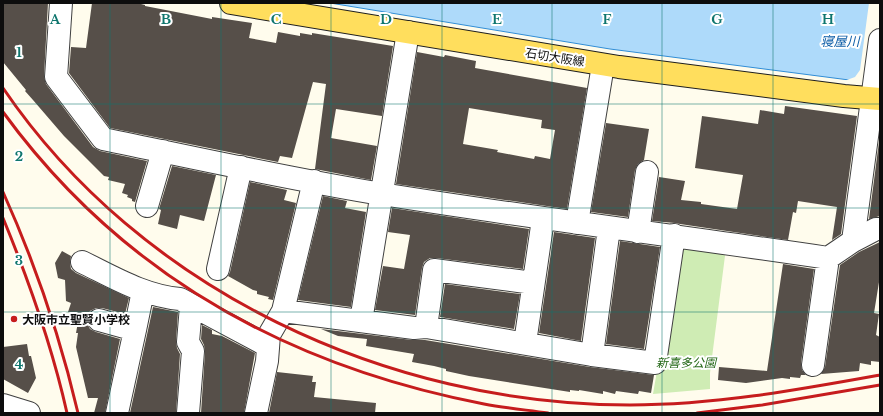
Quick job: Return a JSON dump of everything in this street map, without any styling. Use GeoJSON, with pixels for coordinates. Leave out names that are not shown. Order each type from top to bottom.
{"type":"FeatureCollection","features":[{"type":"Feature","properties":{"kind":"main road","name":"石切大阪線"},"geometry":{"type":"LineString","coordinates":[[231,3],[603,65],[844,96],[875,94]]}},
{"type":"Feature","properties":{"kind":"street"},"geometry":{"type":"LineString","coordinates":[[61,3],[56,77],[103,139],[314,182],[381,194],[543,219],[638,232],[674,235],[828,258],[853,241],[876,229],[880,229]]}},
{"type":"Feature","properties":{"kind":"street"},"geometry":{"type":"LineString","coordinates":[[361,321],[408,32]]}},
{"type":"Feature","properties":{"kind":"street"},"geometry":{"type":"LineString","coordinates":[[853,241],[875,94],[880,40]]}},
{"type":"Feature","properties":{"kind":"street"},"geometry":{"type":"LineString","coordinates":[[577,223],[603,65]]}},
{"type":"Feature","properties":{"kind":"street"},"geometry":{"type":"LineString","coordinates":[[147,206],[163,152]]}},
{"type":"Feature","properties":{"kind":"street"},"geometry":{"type":"LineString","coordinates":[[218,269],[241,167]]}},
{"type":"Feature","properties":{"kind":"street"},"geometry":{"type":"LineString","coordinates":[[638,232],[647,172]]}},
{"type":"Feature","properties":{"kind":"street"},"geometry":{"type":"LineString","coordinates":[[256,413],[267,361],[269,335],[283,311],[314,182]]}},
{"type":"Feature","properties":{"kind":"street"},"geometry":{"type":"LineString","coordinates":[[525,344],[543,219]]}},
{"type":"Feature","properties":{"kind":"street"},"geometry":{"type":"LineString","coordinates":[[592,355],[608,228]]}},
{"type":"Feature","properties":{"kind":"street"},"geometry":{"type":"LineString","coordinates":[[283,311],[414,328],[426,327],[592,355],[655,363],[674,235]]}},
{"type":"Feature","properties":{"kind":"street"},"geometry":{"type":"LineString","coordinates":[[813,365],[828,258]]}},
{"type":"Feature","properties":{"kind":"street"},"geometry":{"type":"LineString","coordinates":[[82,262],[143,291],[169,298],[180,299],[268,346]]}},
{"type":"Feature","properties":{"kind":"street"},"geometry":{"type":"LineString","coordinates":[[426,327],[434,270],[533,284]]}},
{"type":"Feature","properties":{"kind":"street"},"geometry":{"type":"LineString","coordinates":[[117,413],[143,291]]}},
{"type":"Feature","properties":{"kind":"street"},"geometry":{"type":"LineString","coordinates":[[188,413],[193,351],[188,342],[191,306]]}},
{"type":"Feature","properties":{"kind":"street"},"geometry":{"type":"LineString","coordinates":[[99,320],[135,330]]}},
{"type":"Feature","properties":{"kind":"street"},"geometry":{"type":"LineString","coordinates":[[3,404],[29,413]]}},
{"type":"Feature","properties":{"kind":"green space","name":"新喜多公園"},"geometry":{"type":"Polygon","coordinates":[[[685,243],[726,248],[710,373],[710,389],[653,394],[678,250],[685,243]]]}},
{"type":"Feature","properties":{"kind":"water","name":"寝屋川"},"geometry":{"type":"Polygon","coordinates":[[[330,3],[880,3],[880,84],[610,49],[330,3]]]}},
{"type":"Feature","properties":{"kind":"pier"},"geometry":{"type":"Polygon","coordinates":[[[869,3],[880,3],[880,86],[844,81],[855,77],[860,70],[869,3]]]}},
{"type":"Feature","properties":{"kind":"building"},"geometry":{"type":"Polygon","coordinates":[[[3,3],[48,3],[44,76],[46,84],[93,147],[100,151],[147,161],[135,202],[127,197],[128,195],[122,193],[125,184],[108,180],[109,177],[104,176],[64,136],[25,91],[26,90],[3,62],[3,3]]]}},
{"type":"Feature","properties":{"kind":"building"},"geometry":{"type":"Polygon","coordinates":[[[92,3],[137,3],[145,6],[212,19],[212,17],[252,23],[249,38],[276,43],[278,32],[300,36],[300,33],[312,35],[312,33],[393,46],[382,116],[336,109],[331,138],[325,137],[377,146],[371,180],[315,169],[326,84],[313,82],[292,158],[280,156],[278,162],[110,128],[69,73],[71,47],[86,48],[92,3]]]}},
{"type":"Feature","properties":{"kind":"building"},"geometry":{"type":"Polygon","coordinates":[[[417,52],[444,57],[445,55],[476,61],[475,68],[587,88],[567,209],[396,184],[417,52]],[[469,108],[463,144],[498,150],[497,152],[534,159],[535,156],[550,159],[555,130],[541,128],[542,120],[469,108]]]}},
{"type":"Feature","properties":{"kind":"building"},"geometry":{"type":"Polygon","coordinates":[[[785,106],[857,116],[841,234],[832,240],[837,207],[798,201],[796,213],[793,212],[788,240],[675,223],[652,221],[659,177],[685,181],[681,200],[737,209],[743,175],[695,168],[702,116],[758,124],[760,110],[784,114],[785,106]]]}},
{"type":"Feature","properties":{"kind":"building"},"geometry":{"type":"Polygon","coordinates":[[[606,123],[649,129],[644,160],[638,164],[635,170],[628,217],[591,212],[606,123]]]}},
{"type":"Feature","properties":{"kind":"building"},"geometry":{"type":"Polygon","coordinates":[[[880,134],[880,216],[869,219],[880,134]]]}},
{"type":"Feature","properties":{"kind":"building"},"geometry":{"type":"Polygon","coordinates":[[[172,166],[216,175],[204,221],[180,215],[177,229],[158,224],[161,210],[159,209],[172,166]]]}},
{"type":"Feature","properties":{"kind":"building"},"geometry":{"type":"Polygon","coordinates":[[[250,182],[287,190],[284,200],[296,203],[273,300],[268,299],[269,297],[257,294],[257,291],[228,276],[250,182]]]}},
{"type":"Feature","properties":{"kind":"building"},"geometry":{"type":"Polygon","coordinates":[[[323,196],[347,201],[345,208],[366,212],[351,307],[298,300],[323,196]]]}},
{"type":"Feature","properties":{"kind":"building"},"geometry":{"type":"Polygon","coordinates":[[[392,208],[529,229],[523,269],[430,258],[424,262],[422,268],[415,315],[375,310],[383,266],[404,269],[410,235],[388,232],[392,208]]]}},
{"type":"Feature","properties":{"kind":"building"},"geometry":{"type":"Polygon","coordinates":[[[554,232],[595,238],[581,341],[539,333],[554,232]]]}},
{"type":"Feature","properties":{"kind":"building"},"geometry":{"type":"Polygon","coordinates":[[[620,241],[660,247],[644,349],[606,344],[620,241]]]}},
{"type":"Feature","properties":{"kind":"building"},"geometry":{"type":"Polygon","coordinates":[[[880,242],[880,276],[874,313],[879,314],[876,335],[880,337],[880,362],[871,361],[871,365],[860,363],[859,371],[821,374],[825,367],[840,265],[859,252],[880,242]]]}},
{"type":"Feature","properties":{"kind":"building"},"geometry":{"type":"Polygon","coordinates":[[[62,251],[71,256],[71,269],[76,273],[129,298],[125,314],[102,308],[96,308],[90,311],[87,317],[87,323],[90,329],[120,339],[105,413],[94,413],[98,398],[88,398],[76,347],[78,322],[72,321],[74,313],[68,312],[71,303],[66,301],[65,280],[58,278],[55,263],[62,251]]]}},
{"type":"Feature","properties":{"kind":"building"},"geometry":{"type":"Polygon","coordinates":[[[783,264],[814,269],[801,363],[802,370],[806,375],[801,375],[800,378],[790,377],[790,379],[782,378],[746,383],[718,380],[719,367],[767,371],[783,264]]]}},
{"type":"Feature","properties":{"kind":"building"},"geometry":{"type":"Polygon","coordinates":[[[445,284],[520,294],[514,329],[440,317],[445,284]]]}},
{"type":"Feature","properties":{"kind":"building"},"geometry":{"type":"Polygon","coordinates":[[[153,307],[178,312],[176,341],[180,354],[176,413],[130,413],[153,307]]]}},
{"type":"Feature","properties":{"kind":"building"},"geometry":{"type":"Polygon","coordinates":[[[202,325],[212,330],[212,334],[222,336],[255,353],[244,413],[201,413],[205,352],[201,339],[202,325]]]}},
{"type":"Feature","properties":{"kind":"building"},"geometry":{"type":"Polygon","coordinates":[[[321,329],[412,340],[425,340],[590,367],[654,375],[651,393],[639,391],[638,394],[616,391],[615,394],[603,391],[603,394],[579,390],[570,390],[570,392],[446,371],[446,369],[412,362],[414,354],[366,346],[367,339],[338,336],[321,329]]]}},
{"type":"Feature","properties":{"kind":"building"},"geometry":{"type":"Polygon","coordinates":[[[27,344],[36,378],[28,393],[3,379],[3,347],[27,344]]]}},
{"type":"Feature","properties":{"kind":"building"},"geometry":{"type":"Polygon","coordinates":[[[277,372],[313,376],[312,382],[316,382],[314,397],[376,403],[375,413],[269,413],[277,372]]]}},
{"type":"Feature","properties":{"kind":"railway"},"geometry":{"type":"LineString","coordinates":[[3,88],[60,160],[125,223],[198,278],[278,323],[362,358],[449,384],[539,400],[630,405],[693,402],[756,396],[880,375]]}},
{"type":"Feature","properties":{"kind":"railway"},"geometry":{"type":"LineString","coordinates":[[3,112],[50,170],[101,221],[156,266],[214,305],[277,338],[342,365],[412,387],[484,404],[548,413]]}},
{"type":"Feature","properties":{"kind":"railway"},"geometry":{"type":"LineString","coordinates":[[3,192],[26,246],[46,300],[78,413]]}},
{"type":"Feature","properties":{"kind":"railway"},"geometry":{"type":"LineString","coordinates":[[3,218],[22,266],[47,338],[67,413]]}},
{"type":"Feature","properties":{"kind":"railway"},"geometry":{"type":"LineString","coordinates":[[697,413],[762,405],[880,385]]}},
{"type":"Feature","properties":{"kind":"place","name":"大阪市立聖賢小学校"},"geometry":{"type":"Point","coordinates":[14,319]}}]}
